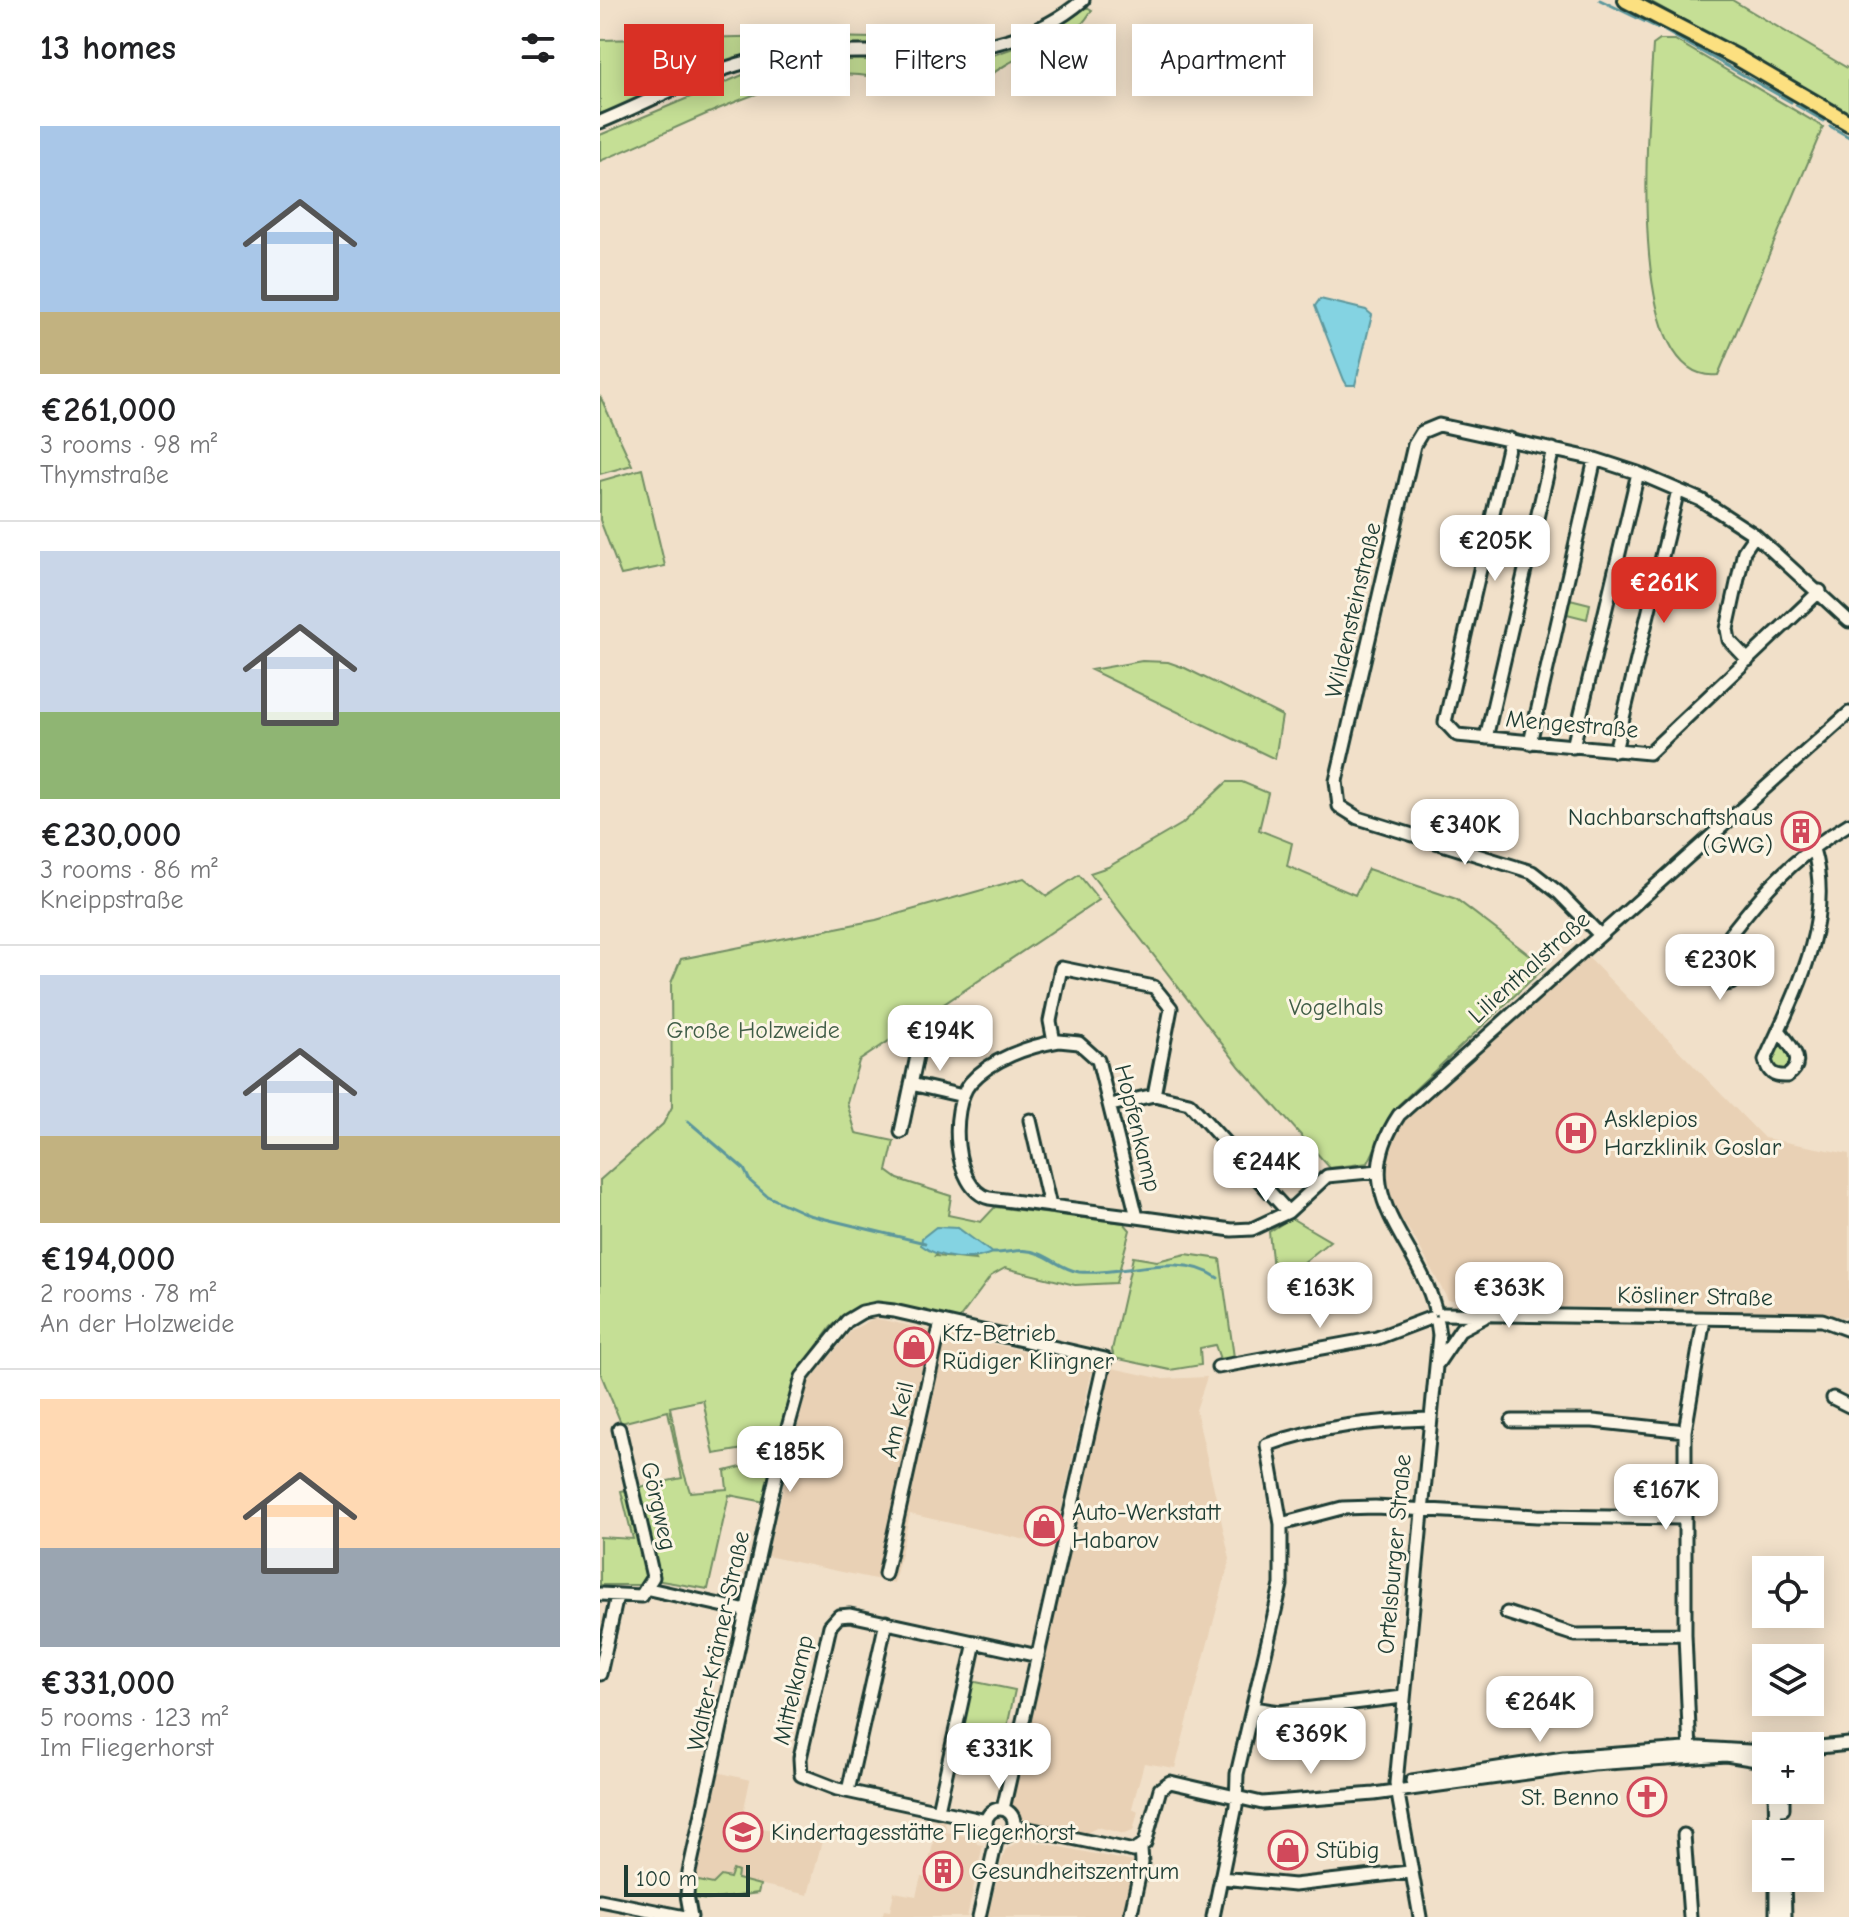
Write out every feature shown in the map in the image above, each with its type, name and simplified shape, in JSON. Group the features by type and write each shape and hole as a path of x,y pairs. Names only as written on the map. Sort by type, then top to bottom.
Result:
{"main road":[{"path":"1626,0 1736,57 1849,123"}],"street":[{"path":"600,122 761,59 831,50 941,54 1005,44 1049,24 1083,0"},
{"name":"Wildensteinstraße","path":"1510,439 1445,425 1427,427 1414,445 1336,781 1339,806 1358,818 1532,872 1559,893 1599,934"},
{"path":"1510,439 1595,459 1678,490 1755,535 1820,591 1849,621"},
{"name":"Mengestraße","path":"1510,439 1445,722 1449,730 1457,735 1649,753 1820,591"},
{"path":"1486,738 1553,449"},
{"path":"1530,743 1595,459"},
{"path":"1573,747 1638,473"},
{"path":"1615,751 1678,490"},
{"path":"1748,660 1729,640 1727,629 1744,551 1755,535"},
{"name":"Lilienthalstraße","path":"1436,1316 1424,1282 1386,1213 1379,1171 1388,1133 1412,1101 1849,713"},
{"path":"1727,939 1768,886 1849,824"},
{"path":"1779,1030 1818,926 1821,875 1813,849"},
{"path":"911,1084 963,1096 972,1081 1006,1058 1054,1042 1050,1021 1061,968 1154,987 1171,1008 1154,1095"},
{"path":"901,1132 920,1042"},
{"name":"Hopfenkamp","path":"963,1096 958,1122 963,1171 968,1186 982,1197 1137,1217 1111,1105 1094,1055 1079,1043 1054,1042"},
{"path":"1111,1105 1154,1095 1189,1103 1288,1212"},
{"path":"1030,1120 1050,1206"},
{"path":"1137,1217 1242,1230 1264,1226 1288,1212 1327,1176 1379,1171"},
{"name":"Walter-Krämer-Straße","path":"688,1917 689,1872 802,1377 836,1331 862,1312 877,1309 1105,1359 1038,1656"},
{"path":"1435,1370 1461,1329 1491,1313"},
{"name":"Kösliner Straße","path":"1218,1367 1377,1338 1436,1316 1491,1313 1822,1320 1849,1330"},
{"name":"Ortelsburger Straße","path":"1420,1917 1409,1872 1396,1787 1435,1370 1436,1316"},
{"path":"1690,1752 1683,1518 1685,1431 1704,1319"},
{"name":"Am Keil","path":"885,1574 941,1322"},
{"path":"1833,1398 1849,1406"},
{"path":"1213,1917 1222,1878 1237,1774 1281,1585 1281,1524 1267,1445 1300,1433 1380,1421 1429,1419"},
{"path":"1512,1421 1593,1421 1685,1431"},
{"name":"Görgweg","path":"619,1429 649,1554 653,1577 649,1589"},
{"path":"1281,1524 1342,1508 1683,1518"},
{"path":"600,1594 641,1596 649,1589 747,1611"},
{"path":"600,1674 617,1596"},
{"path":"1507,1613 1575,1635 1685,1634"},
{"name":"Mittelkamp","path":"986,1821 805,1779 799,1769 800,1758 830,1626 845,1614 1038,1656"},
{"path":"848,1791 886,1622"},
{"path":"938,1810 975,1642"},
{"path":"1003,1809 1038,1656"},
{"path":"1253,1708 1279,1712 1403,1697"},
{"path":"1824,1747 1849,1744"},
{"path":"1824,1754 1849,1751"},
{"path":"1130,1917 1142,1863 1141,1848 1157,1795 1165,1784 1176,1782 1262,1803 1396,1787 1564,1758 1690,1752 1752,1754"},
{"path":"1003,1809 1013,1816 1014,1826 1008,1835 997,1837 989,1832 986,1821 992,1811 1003,1809"},
{"path":"1014,1826 1114,1850 1141,1848"},
{"path":"1684,1835 1690,1917"},
{"path":"979,1917 997,1837"},
{"path":"1222,1878 1294,1885 1409,1872"},
{"path":"1776,1892 1776,1917"},
{"path":"1784,1892 1785,1917"},
{"path":"600,1900 621,1911 688,1917"}],"shaded area":[{"name":"Asklepios Harzklinik Goslar","path":"1585,954 1764,1138 1849,1154 1849,1317 1549,1306 1505,1299 1448,1300 1415,1239 1394,1209 1383,1173 1388,1147 1405,1113"},
{"path":"874,1318 1093,1366 1053,1546 910,1514 894,1583 767,1556 808,1383 852,1330"},
{"path":"1107,1367 1163,1379 1207,1377 1196,1410 1230,1559 1175,1768 1144,1763 1132,1808 1138,1811 1133,1831 1124,1834 1098,1827 1083,1835 1020,1821 1009,1807"},
{"name":"Kindertagesstätte Fliegerhorst","path":"717,1772 750,1780 741,1823 822,1841 808,1895 722,1876 713,1884 694,1880"},
{"path":"938,1818 945,1820 946,1832 975,1838 977,1844 983,1845 967,1917 882,1917 884,1910 890,1911 894,1892 916,1896 921,1877 926,1878"},
{"path":"1022,1839 1139,1863 1127,1917 987,1917 1005,1850"}],"green space":[{"path":"1648,0 1732,0 1849,69 1849,113"},
{"path":"1087,7 1092,10 1082,24 1063,24"},
{"path":"724,37 740,37 740,57 724,63"},
{"path":"850,38 866,38 866,46 850,46"},
{"path":"624,39 624,96 647,96 600,117 600,40"},
{"path":"1660,40 1675,40 1823,127 1718,375 1687,366 1666,336 1654,290 1646,177 1653,45"},
{"path":"1011,49 1011,62 995,72 995,54"},
{"path":"866,58 866,76 850,75 850,59"},
{"path":"740,76 740,96 752,96 600,161 600,135 693,96 724,96 724,83"},
{"path":"600,396 632,465 600,474"},
{"path":"642,469 665,566 621,575 600,520 600,481"},
{"path":"1570,599 1590,604 1587,619 1567,614"},
{"path":"1142,661 1168,662 1185,668 1282,716 1275,759 1091,670"},
{"name":"Vogelhals","path":"1227,782 1242,782 1268,793 1259,830 1292,843 1287,866 1355,895 1368,869 1456,899 1545,967 1394,1109 1368,1163 1330,1168 1240,1067 1090,873 1108,867 1182,824"},
{"name":"Große Holzweide","path":"1079,875 1099,900 859,1061 847,1103 856,1133 894,1141 887,1171 898,1179 951,1196 948,1215 981,1222 995,1207 1124,1223 1130,1230 1116,1283 1075,1285 1005,1268 991,1276 959,1319 874,1302 845,1315 831,1327 795,1376 779,1443 714,1454 703,1400 670,1407 680,1460 690,1492 727,1489 725,1471 757,1463 770,1473 765,1502 729,1495 708,1589 644,1578 639,1585 602,1585 600,1597 600,1537 633,1539 621,1491 682,1478 668,1411 621,1423 600,1372 600,1180 663,1124 672,1107 671,983 681,959 876,920 1024,878 1047,896","holes":["958,1228 976,1260 935,1256"]},
{"path":"1780,1040 1789,1051 1793,1066 1782,1074 1770,1068 1770,1055"},
{"path":"1291,1218 1330,1241 1275,1286 1269,1232"},
{"path":"1186,1254 1220,1259 1234,1357 1220,1359 1215,1345 1200,1348 1201,1365 1170,1370 1114,1358 1112,1350 1133,1257 1157,1261"},
{"path":"971,1681 1015,1690 1002,1751 957,1742"},
{"path":"733,1870 738,1872 737,1879 760,1885 758,1893 707,1900 694,1898 694,1880 713,1884 721,1876 730,1878"}],"water":[{"path":"1320,299 1366,310 1372,315 1355,385 1347,385 1344,380 1315,306"},
{"path":"936,1227 958,1228 992,1253 974,1258 955,1258 928,1250 921,1245 922,1238"}],"waterway":[{"path":"1600,0 1658,28"},
{"path":"1665,31 1791,102"},
{"path":"1796,105 1824,121"},
{"path":"1830,126 1849,137"},
{"path":"688,1121 744,1169 750,1181 767,1196 809,1215 925,1243"},
{"path":"991,1253 1033,1252 1079,1272 1169,1265 1203,1270 1218,1278"}],"place":[{"name":"Nachbarschaftshaus (GWG)","path":"1801,831"},
{"name":"Asklepios Harzklinik Goslar","path":"1576,1133"},
{"name":"Kfz-Betrieb Rüdiger Klingner","path":"914,1347"},
{"name":"Auto-Werkstatt Habarov","path":"1044,1526"},
{"name":"St. Benno","path":"1647,1797"},
{"name":"Kindertagesstätte Fliegerhorst","path":"743,1832"},
{"name":"Stübig","path":"1288,1850"},
{"name":"Gesundheitszentrum","path":"943,1871"}]}
